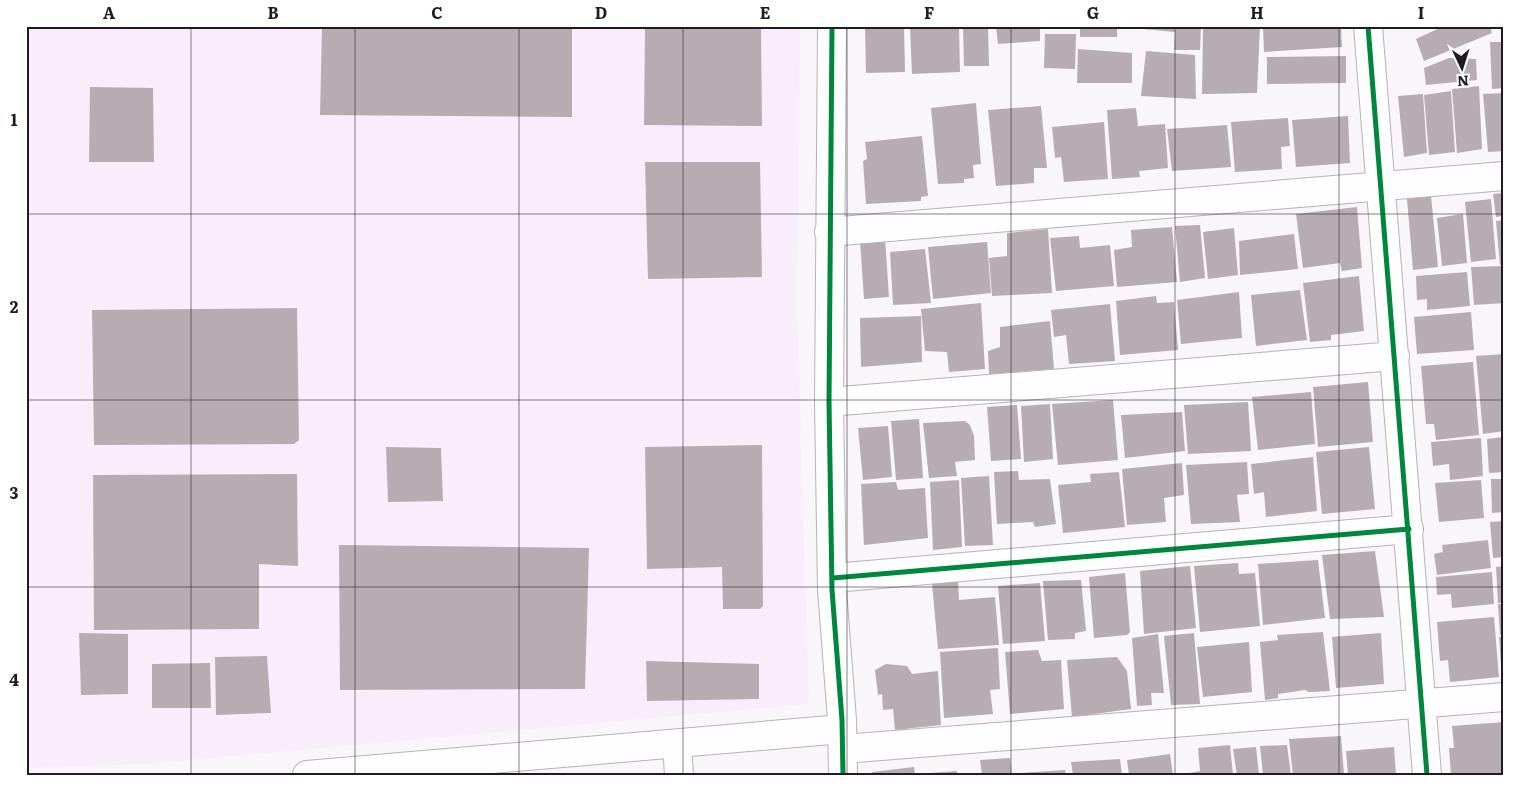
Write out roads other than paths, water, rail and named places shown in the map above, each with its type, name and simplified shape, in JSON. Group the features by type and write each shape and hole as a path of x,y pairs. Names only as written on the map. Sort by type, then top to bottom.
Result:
{"street":[{"path":"832,26 829,402 833,578 842,751"},
{"path":"1368,26 1427,775"},
{"path":"829,232 1504,176"},
{"path":"829,402 1395,356"},
{"path":"833,578 1409,529"},
{"path":"307,775 677,744 842,751 1504,697"},
{"path":"677,744 679,775"}]}
